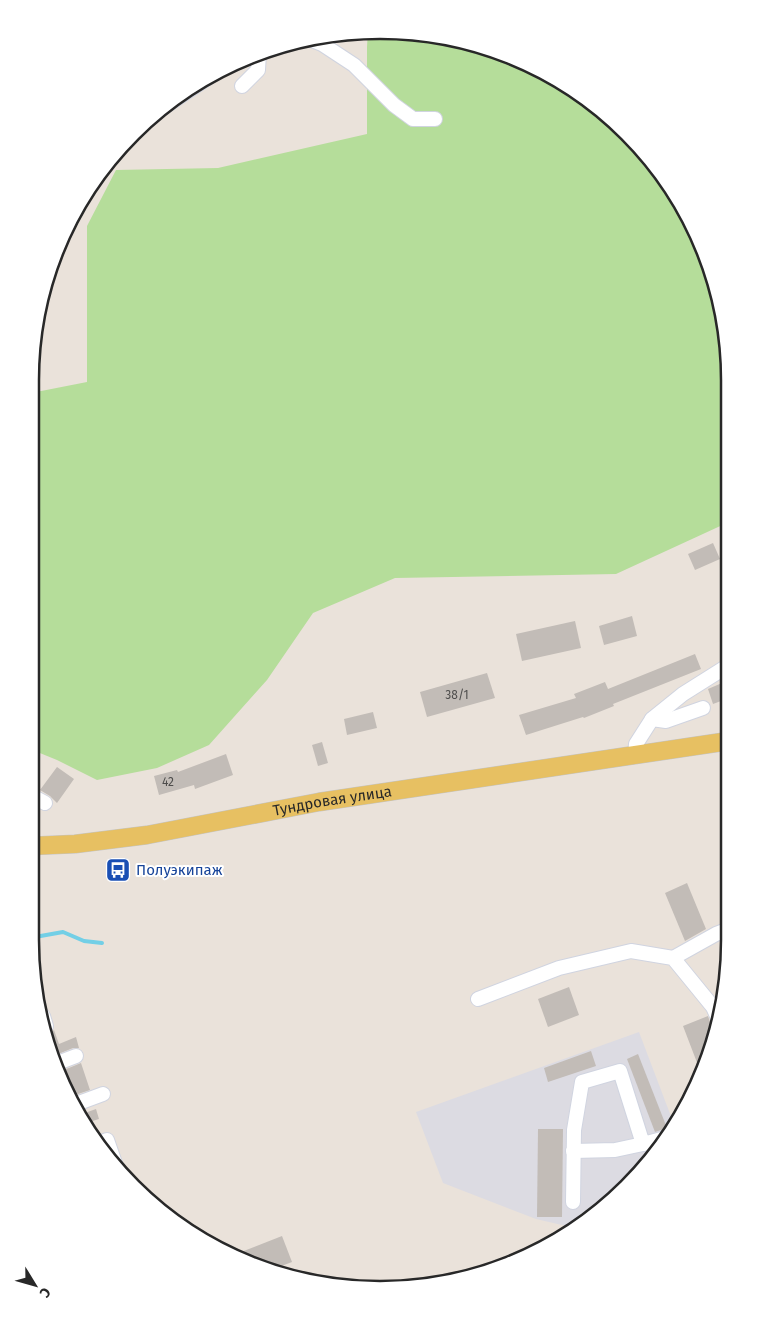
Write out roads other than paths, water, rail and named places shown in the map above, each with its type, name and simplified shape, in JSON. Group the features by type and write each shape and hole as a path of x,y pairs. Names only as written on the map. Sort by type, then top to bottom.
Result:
{"main road":[{"name":"Тундровая улица","path":"39,846 75,844 147,835 319,802 721,742"}],"lane":[{"path":"322,44 354,65 394,105 413,120 435,119"},
{"path":"242,86 258,70 259,61"},
{"path":"635,755 636,744 652,719 683,694 721,670"},
{"path":"652,719 666,721 703,708"},
{"path":"39,800 45,803"},
{"path":"478,999 559,968 631,951 673,958 721,932"},
{"path":"673,958 714,1010"},
{"path":"61,1062 76,1056"},
{"path":"573,1202 574,1130 582,1082 620,1071 643,1144"},
{"path":"80,1103 103,1094"},
{"path":"104,1141 108,1140 111,1151"},
{"path":"574,1151 615,1150 657,1140"}],"waterway":[{"path":"39,936 63,932 84,941 102,943"}],"place":[{"name":"Полуэкипаж","path":"118,870"}]}
